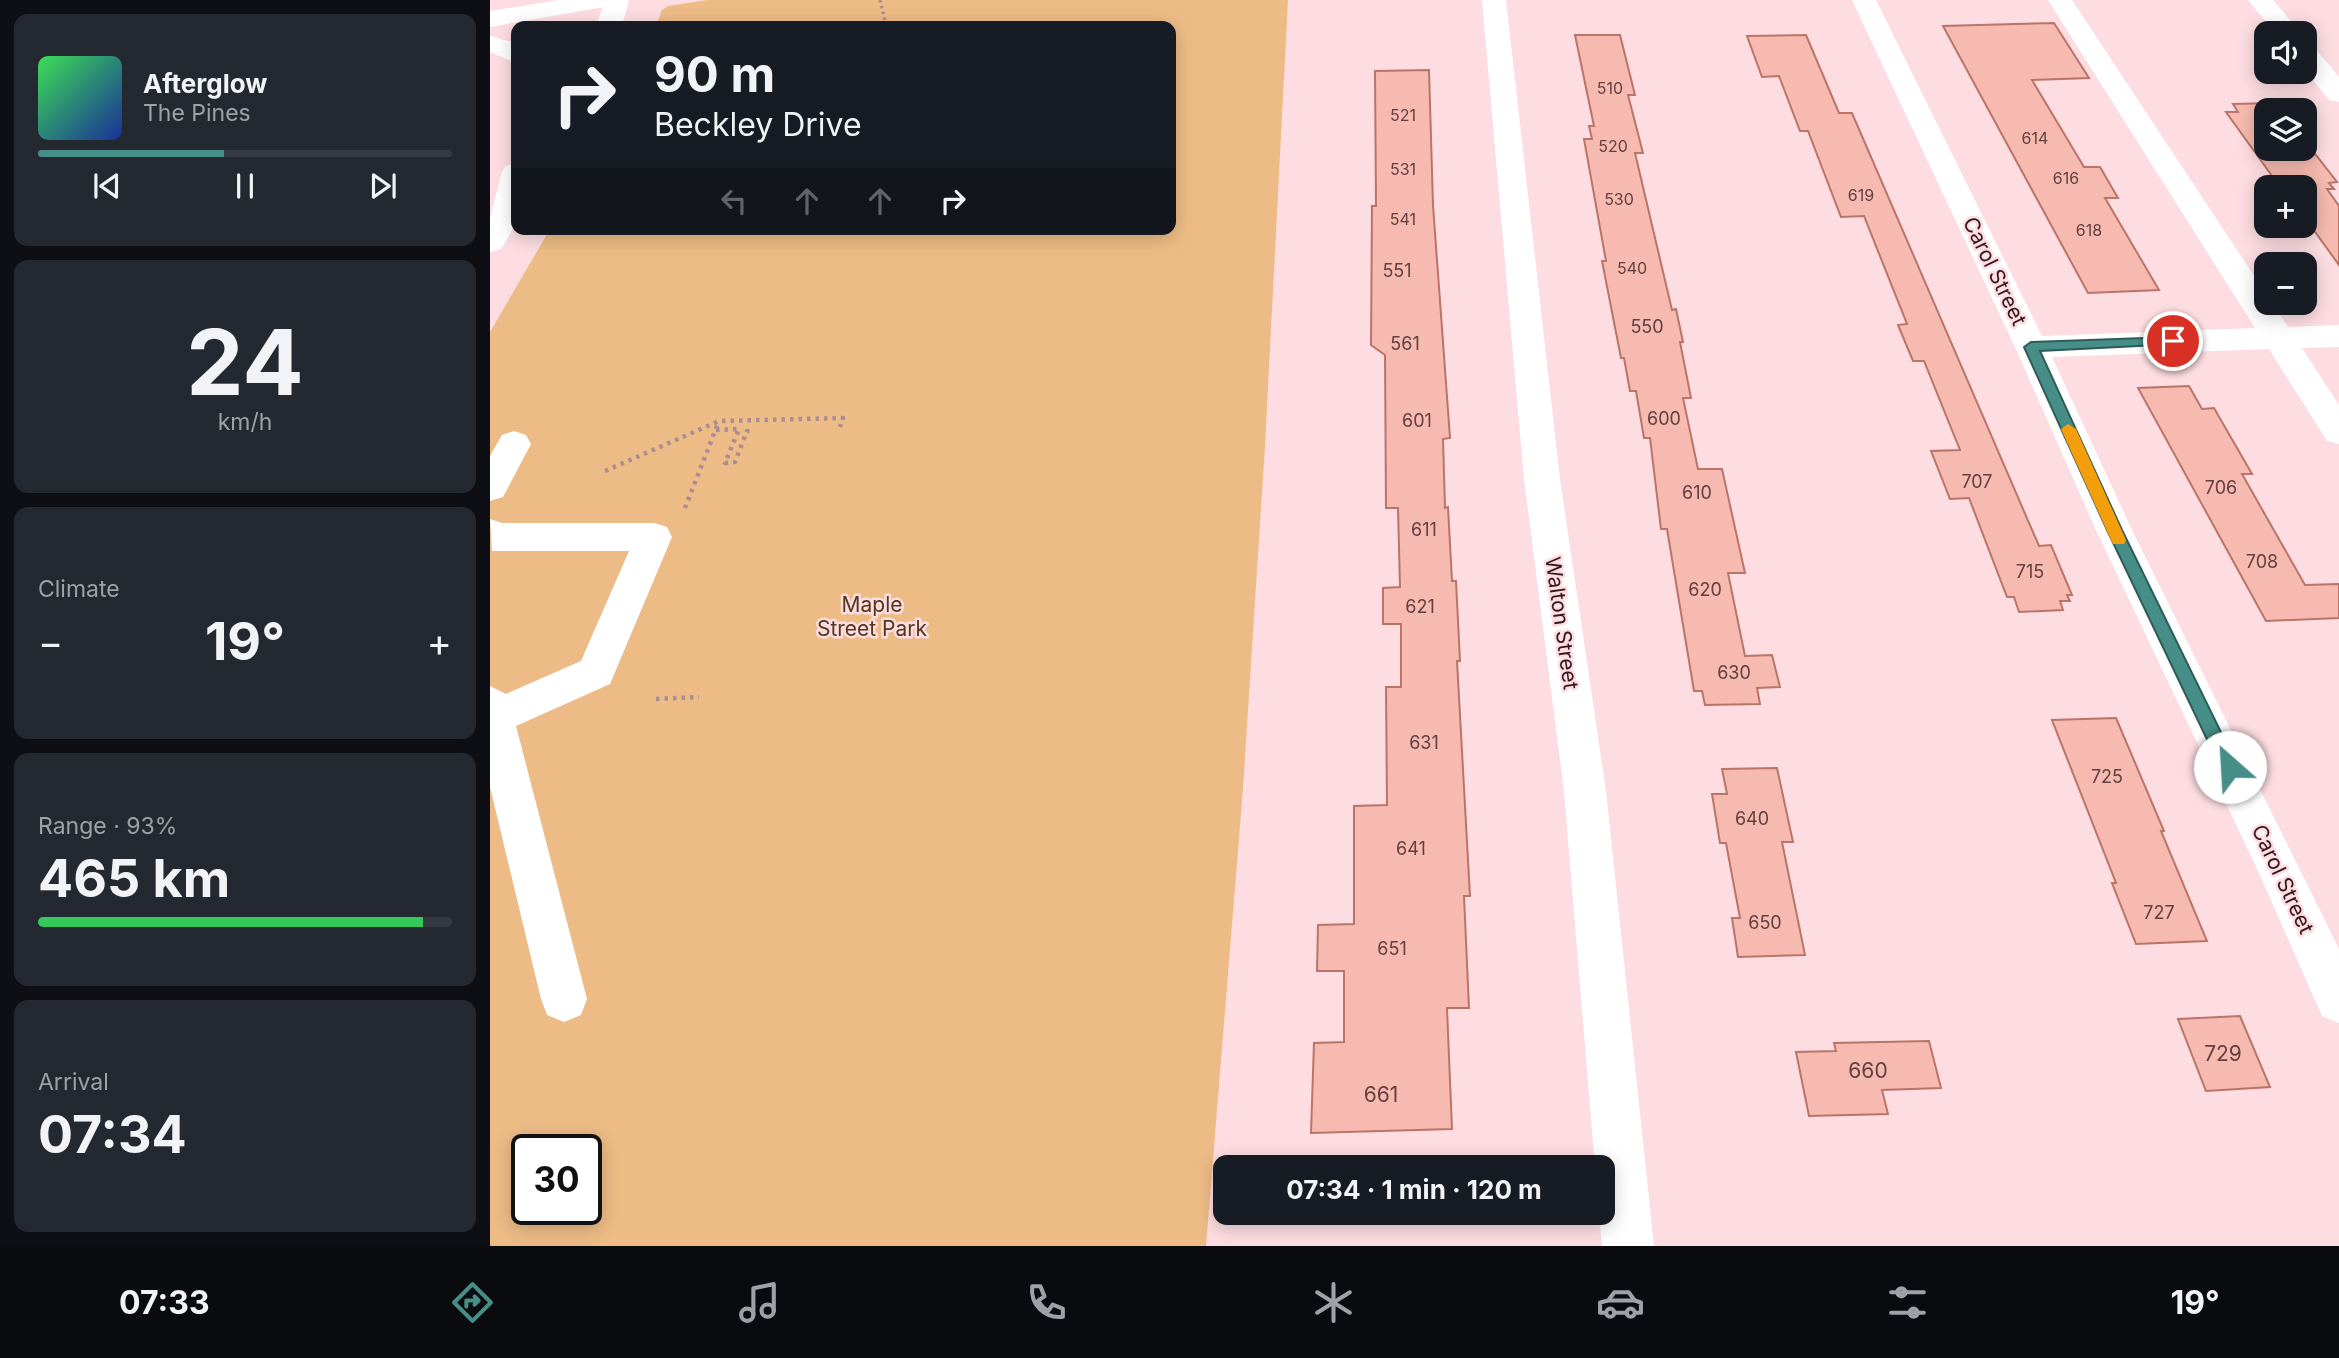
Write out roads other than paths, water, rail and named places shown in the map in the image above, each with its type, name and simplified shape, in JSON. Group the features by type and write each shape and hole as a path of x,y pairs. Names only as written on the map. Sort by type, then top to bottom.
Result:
{"main road":[{"path":"490,19 604,0"},
{"path":"611,21 617,0"},
{"name":"Walton Street","path":"1494,0 1542,479 1585,791 1628,1246"},
{"name":"Carol Street","path":"1864,0 2339,999"},
{"path":"2060,0 2339,432"},
{"path":"2260,0 2278,21"},
{"path":"490,44 511,51"},
{"path":"2317,67 2339,94"},
{"path":"504,220 511,192"},
{"path":"2031,347 2339,336"},
{"path":"490,488 514,443"},
{"path":"491,537 654,537 596,672 492,710 564,999"}],"park label":[{"name":"Maple Street Park","path":"872,616"}]}
